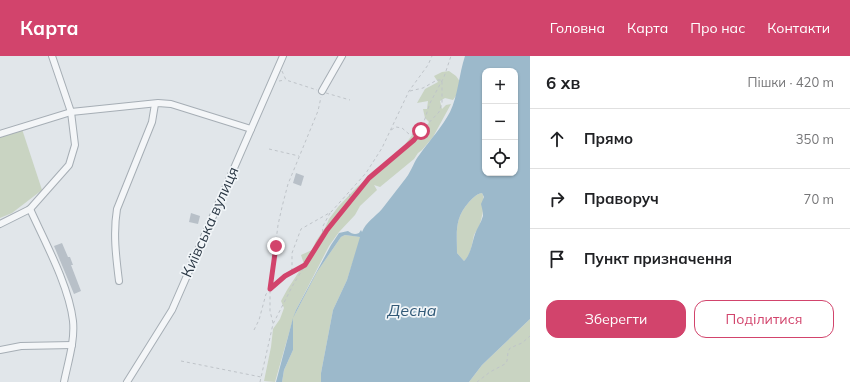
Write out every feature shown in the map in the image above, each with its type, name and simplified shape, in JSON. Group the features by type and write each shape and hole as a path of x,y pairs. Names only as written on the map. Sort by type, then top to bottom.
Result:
{"street":[{"path":"0,224 30,209 69,165 75,145 70,112 52,56"},
{"name":"Київська вулиця","path":"127,382 172,310 283,56"},
{"path":"322,94 342,56"},
{"path":"119,281 114,223 117,209 152,122 155,104"},
{"path":"0,134 70,112 155,104 171,104 251,129"},
{"path":"30,209 69,297 73,322 72,345 64,382"},
{"path":"0,350 21,346 72,345"}],"path":[{"path":"254,330 259,320 266,294 292,269 292,253 301,229 330,212 366,173 382,148 409,91 432,56"},
{"path":"260,382 273,324 293,285 322,238 369,178 419,136 430,103 442,80 451,56"},
{"path":"280,63 282,75 286,80 322,94 350,100"},
{"path":"409,91 423,88 437,80 442,80"},
{"path":"421,131 439,112 442,103 442,80"},
{"path":"273,324 270,311 270,289 278,225 288,184 318,111 322,94"},
{"path":"390,130 396,127 402,128 409,134 419,136"},
{"path":"269,149 300,156"},
{"path":"348,204 350,192"},
{"path":"322,238 323,226 330,212"},
{"path":"285,276 305,265"},
{"path":"477,382 490,372 505,364 508,361 508,352 510,348 522,343 530,336"},
{"path":"181,361 261,377"}],"green space":[{"path":"449,71 456,76 461,83 458,93 453,100 445,98 440,101 442,109 446,105 451,104 433,137 414,159 380,187 374,185 377,190 360,206 355,215 339,232 329,246 296,310 294,316 317,272 341,237 345,235 361,237 347,280 333,310 321,373 321,382 282,382 284,370 293,350 293,319 275,382 264,381 273,329 280,319 284,308 281,301 304,264 301,255 312,250 329,219 358,186 382,170 413,134 420,138 423,136 429,122 425,118 423,109 427,109 428,101 417,103 425,89 438,82 434,76 442,72"},
{"path":"22,129 42,190 12,213 0,218 0,137"},
{"path":"482,193 484,204 479,228 474,235 470,253 464,261 457,253 457,226 464,208 476,195"},
{"path":"530,319 530,382 469,382 482,365"}],"water":[{"name":"Десна","path":"465,56 530,56 530,319 482,365 469,382 321,382 321,373 333,310 347,280 360,237 345,235 341,237 317,272 293,318 331,245 339,233 348,231 356,234 361,230 362,232 366,225 382,209 406,178 418,157 443,123 453,106","holes":["482,193 484,197 481,204 483,216 475,234 470,252 464,261 457,253 457,226 461,214 469,202 476,195"]},
{"path":"293,318 293,350 284,370 282,382 276,382"}],"building":[{"path":"296,173 304,176 301,186 293,183"},
{"path":"191,213 200,216 198,224 189,222"},
{"path":"62,243 68,257 70,257 73,265 71,265 81,291 74,294 54,246"}],"route":[{"path":"276,246 270,289 285,276 305,265 327,230 369,178 419,136 421,131"}]}
